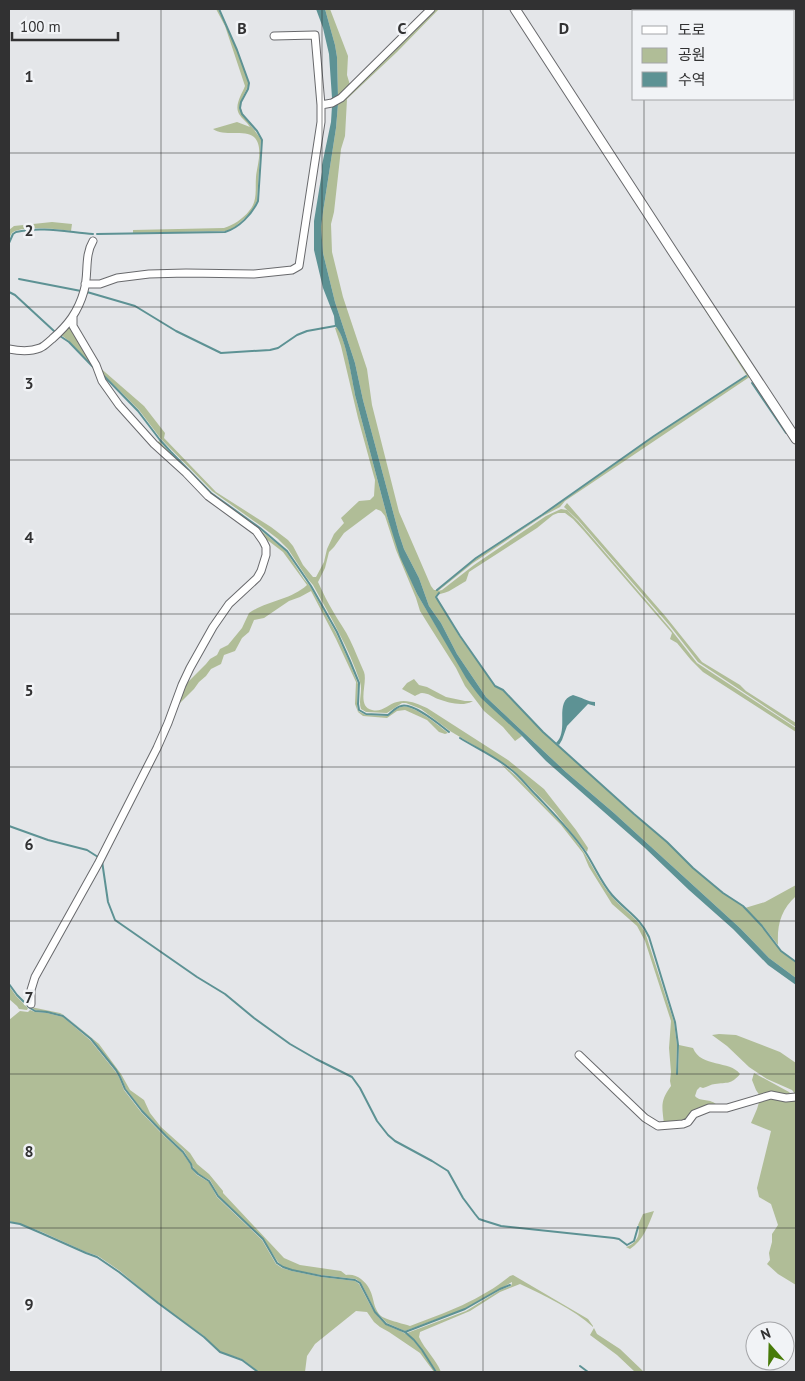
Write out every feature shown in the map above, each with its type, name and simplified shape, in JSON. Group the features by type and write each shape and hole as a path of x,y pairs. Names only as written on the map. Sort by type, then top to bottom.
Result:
{"street":[{"path":"321,105 332,103 341,98 430,9"},
{"path":"515,9 796,439"},
{"path":"85,284 100,284 117,278 149,274 254,274 292,270 299,266 318,152 321,122 316,35 274,36"},
{"path":"9,348 28,350 39,348 69,324 82,297 88,250 93,241"},
{"path":"30,1004 31,990 35,977 98,864 157,748 190,668 213,627 229,604 257,578 266,555 264,541 256,531 208,496 129,417 102,381 96,365 73,326 73,317"},
{"path":"579,1055 645,1118 658,1126 683,1124 688,1122 694,1114 702,1110 727,1108 765,1096 796,1097"}],"green space":[{"path":"216,9 218,9 237,50 249,83 240,106 244,116 261,140 257,201 251,213 231,230 133,233 133,230 224,228 244,217 254,203 259,156 257,141 250,135 222,132 213,129 237,122 250,127 238,111 237,107 245,86 225,26"},
{"path":"325,9 330,9 348,56 347,75 350,85 338,96 337,57"},
{"path":"428,9 396,40 423,12"},
{"path":"433,9 439,9 347,99 345,136 341,149 331,224 332,252 343,297 367,369 372,405 399,512 431,586 434,590 438,590 477,558 542,516 655,436 747,376 602,149 751,376 565,501 560,507 543,516 473,563 438,591 546,516 561,509 567,510 669,627 697,663 796,728 796,732 703,672 677,643 670,639 672,633 584,531 565,513 553,515 537,528 469,572 466,581 436,597 459,636 495,686 503,691 543,732 634,815 667,842 693,868 742,906 762,926 781,951 796,963 796,978 769,958 740,928 614,813 566,772 486,697 457,654 441,623 429,606 419,578 404,549 363,400 355,363 335,302 323,253 321,227 338,104"},
{"path":"52,222 72,224 71,231 40,228 23,229 12,233 9,241 9,230 14,226"},
{"path":"71,324 95,368 60,334"},
{"path":"337,327 346,348 355,395 387,516 417,594 473,688 522,736 515,741 503,727 484,711 465,686 456,668 420,611 385,516 376,509 344,533 329,552 325,568 318,582 348,637 364,672 363,699 365,704 367,708 376,711 401,701 420,705 508,760 544,789 576,830 588,848 587,852 554,811 510,767 450,731 421,709 402,703 387,713 366,712 361,709 361,685 356,669 339,632 313,585 288,549 261,526 212,491 161,439 139,410 99,370 98,366 144,406 165,433 164,438 216,492 288,540 303,565 313,577 316,577 324,562 327,549 334,534 344,523 341,518 359,501 370,500 374,496 375,480 335,328"},
{"path":"159,441 210,494 286,551 310,586 349,661 358,684 358,711 366,715 388,716 397,708 412,708 448,733 439,732 427,720 405,710 397,711 387,718 363,716 358,712 355,704 356,682 311,591 289,601 264,618 254,620 249,632 242,638 235,651 224,655 221,664 211,669 176,707 184,686 210,659 217,655 220,649 228,645 242,628 249,613 294,594 307,585 283,552 215,500 156,444"},
{"path":"567,503 666,617 702,662 796,723 796,727 698,662 670,626 578,520 564,507"},
{"path":"414,679 419,685 446,697 473,701 465,704 451,703 424,693 415,696 402,689"},
{"path":"501,764 520,780 569,832 580,846 609,893 637,921 645,932 674,1022 677,1045 676,1073 678,1073 679,1045 693,1048 702,1059 730,1067 740,1074 737,1078 726,1083 700,1087 697,1090 695,1096 697,1098 715,1103 718,1106 698,1108 683,1122 664,1124 663,1104 671,1086 669,1048 671,1021 645,941 637,926 612,904 589,867 583,853 561,825"},
{"path":"796,885 796,896 783,912 779,924 778,945 745,908 765,902"},
{"path":"9,986 28,1008 27,1010 19,1009 9,999"},
{"path":"31,1007 60,1013 64,1015 35,1010"},
{"path":"30,1010 63,1017 90,1040 115,1071 124,1090 141,1112 182,1152 197,1175 209,1182 217,1197 262,1240 276,1264 292,1271 355,1281 359,1284 380,1319 386,1325 408,1335 426,1357 435,1372 420,1353 380,1327 367,1312 356,1311 315,1344 307,1356 305,1372 259,1372 242,1359 220,1352 204,1336 98,1256 42,1232 9,1221 9,1020 20,1011 28,1012"},
{"path":"64,1015 99,1044 130,1090 144,1100 150,1113 161,1127 190,1153 197,1164 209,1174 223,1193 284,1258 300,1265 341,1271 346,1275 359,1278 369,1289 375,1307 381,1316 410,1326 475,1299 513,1275 588,1319 593,1327 568,1308 520,1284 500,1292 470,1311 420,1332 421,1342 441,1372 437,1372 418,1344 407,1333 466,1311 500,1290 511,1286 512,1282 464,1309 405,1331 387,1323 376,1312 361,1283 356,1279 321,1275 283,1267 263,1239 219,1196 210,1180 198,1174 184,1151 142,1110 126,1089 121,1077 92,1039"},
{"path":"712,1035 736,1035 780,1052 796,1063 796,1095 792,1090 767,1079 749,1067"},
{"path":"754,1073 792,1095 760,1096 752,1080"},
{"path":"766,1097 796,1098 796,1285 778,1274 767,1264 770,1260 769,1253 772,1234 778,1225 771,1204 759,1197 757,1188 771,1131 751,1123 760,1099"},
{"path":"654,1211 639,1242 630,1249 626,1247 633,1244 637,1239 638,1225 643,1214"},
{"path":"594,1328 597,1334 620,1349 644,1372 635,1372 617,1355 590,1335"}],"water":[{"path":"316,9 325,9 335,45 338,97 334,99 332,98 329,54"},
{"path":"338,104 321,227 323,253 335,302 355,363 399,534 404,549 419,578 429,606 441,623 457,654 486,697 566,772 614,813 740,928 769,958 796,978 796,985 768,965 733,929 546,761 481,698 466,678 417,594 400,557 387,516 355,395 345,345 339,330 335,326 334,316 323,288 314,250 314,221 322,165 331,122 332,106"},
{"path":"573,695 595,702 595,706 588,704 567,726 559,745 556,743 562,731 564,703 567,698"}],"waterway":[{"path":"97,234 225,232 240,224 249,215 258,201 262,140 257,131 242,114 240,108 249,83 219,9"},
{"path":"9,243 13,234 25,230 44,229 93,234"},
{"path":"19,279 81,291"},
{"path":"9,292 15,295 54,331"},
{"path":"87,292 135,306 176,331 221,353 270,350 278,348 297,335 307,331 335,326"},
{"path":"60,336 69,342 94,368"},
{"path":"104,376 138,411 160,440 211,493 260,528 287,551 311,586 337,632 359,683 359,710 366,714 388,715 397,707 412,707 449,732"},
{"path":"437,590 476,558 542,515 654,436 746,376"},
{"path":"752,383 786,433"},
{"path":"439,593 436,597 439,602 495,686 503,690 543,732 667,842 693,868 723,893 743,906 762,926 781,951 796,962"},
{"path":"460,738 497,760 520,777 575,838 608,890 637,919 645,930 649,937 675,1022 678,1045 677,1074"},
{"path":"9,826 48,840 87,850 98,857"},
{"path":"102,861 108,902 115,920 197,977 225,994 290,1044 352,1077 360,1088 377,1121 388,1135 395,1141 448,1171 463,1198 479,1219 501,1226 614,1238 627,1245 634,1241 638,1227"},
{"path":"9,984 30,1008 35,1011 63,1016 91,1039 116,1070 125,1089 142,1111 183,1152 192,1168 209,1181 218,1196 263,1239 277,1263 292,1270 355,1280 360,1283 375,1312 386,1324 405,1332 414,1340 436,1372"},
{"path":"9,1222 20,1224 97,1257 204,1337 220,1352 242,1360 258,1372"},
{"path":"405,1332 465,1309 510,1285"},
{"path":"580,1366 588,1372"}]}
